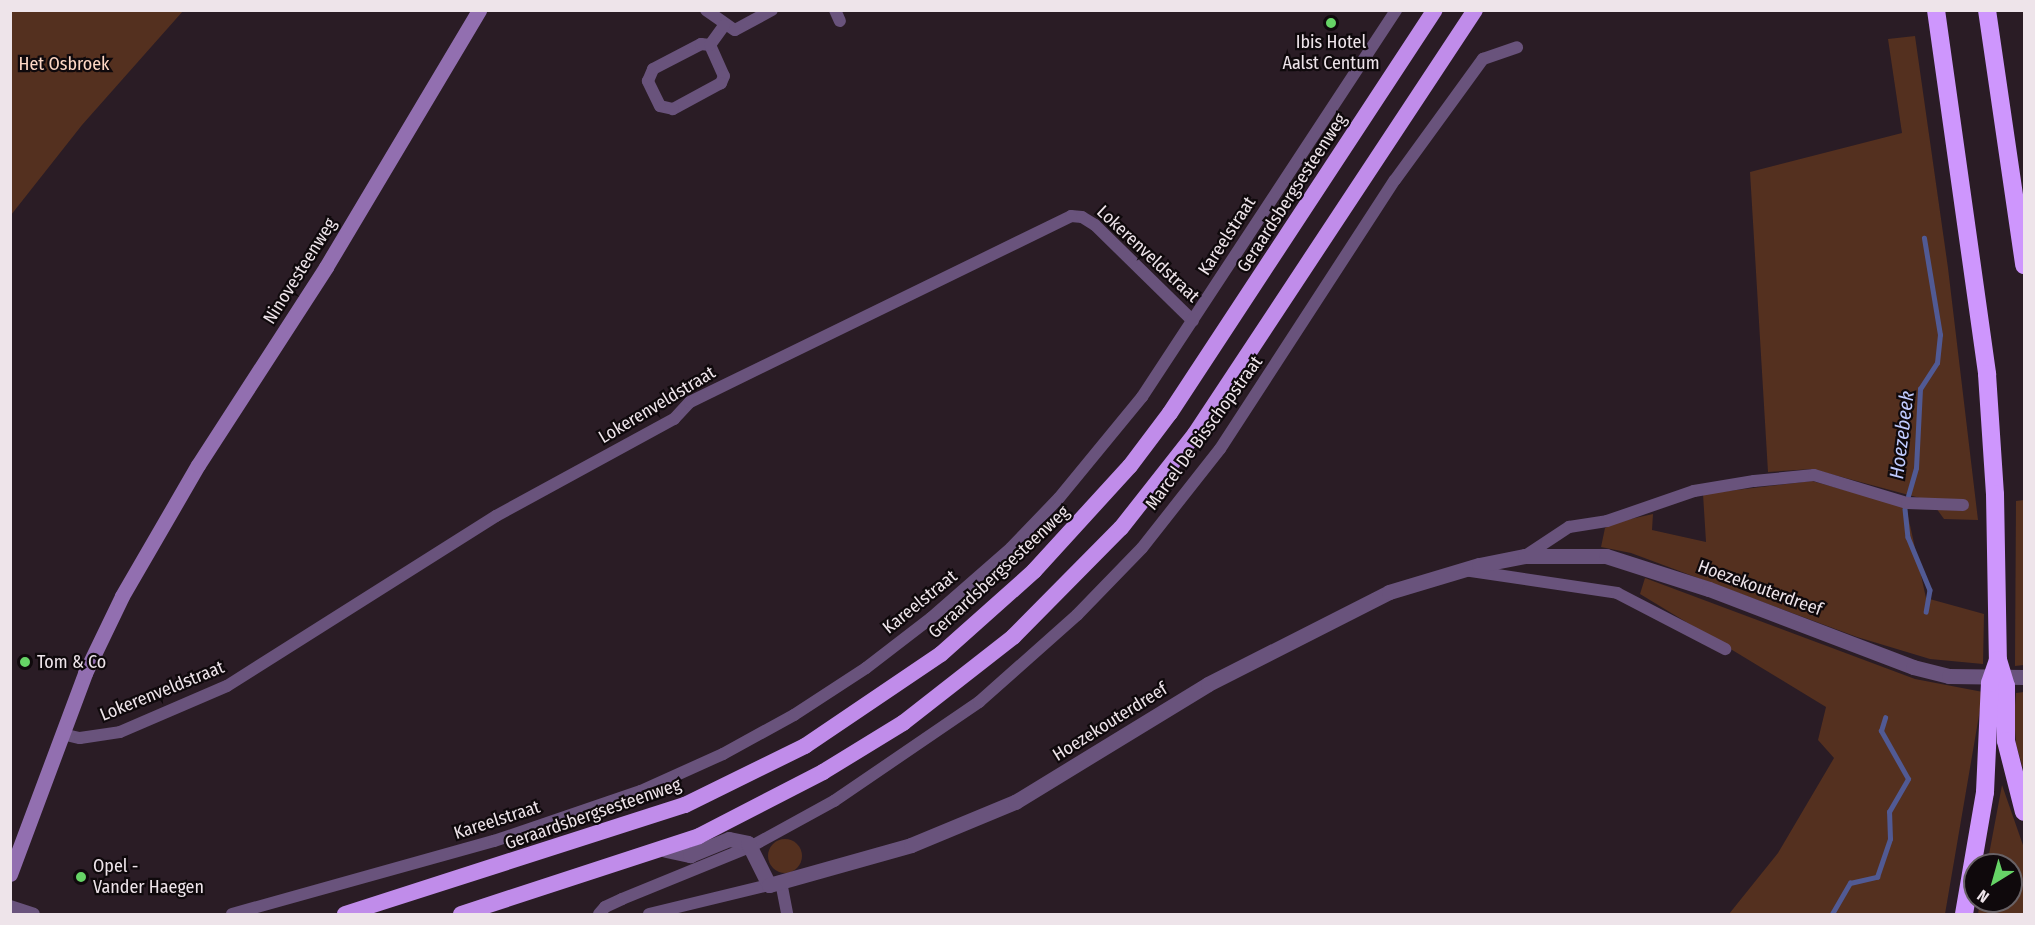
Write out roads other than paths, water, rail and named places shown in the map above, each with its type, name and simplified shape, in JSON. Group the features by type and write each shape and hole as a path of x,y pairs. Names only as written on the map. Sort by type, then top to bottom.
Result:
{"highway":[{"name":"Geraardsbergsesteenweg","path":"345,915 685,805 805,746 941,654 1034,571 1130,466 1182,395 1435,10"},
{"path":"461,915 666,850 822,772 903,723 1013,637 1058,595 1135,512 1196,434 1475,10"},
{"path":"1936,10 1987,374 1995,486 1998,660 2006,686 2006,741 2025,812"},
{"path":"1988,10 2025,265"},
{"path":"1964,915 1985,792 1990,683 1998,660"}],"main road":[{"name":"Ninovesteenweg","path":"10,874 98,644 148,548 326,267 479,10"}],"street":[{"path":"706,10 724,26 742,30 772,10"},
{"name":"Kareelstraat","path":"232,915 494,841 641,791 723,754 794,715 903,639 1011,548 1096,457 1142,397 1396,10"},
{"path":"710,45 724,26"},
{"path":"701,44 710,45 724,76 721,83 673,109 660,106 648,81 652,69 701,44"},
{"name":"Marcel De Bisschopstraat","path":"752,846 795,824 918,746 979,702 1077,615 1142,548 1220,449 1395,180 1483,59 1517,47"},
{"name":"Lokerenveldstraat","path":"62,734 80,738 120,732 227,686 496,516 674,420 690,402 1071,216 1082,217 1095,225 1193,321"},
{"name":"Hoezekouterdreef","path":"1525,556 1569,527 1607,521 1694,491 1754,480 1814,475 1907,503 1963,505"},
{"name":"Hoezekouterdreef","path":"649,915 911,845 975,820 1056,779 1208,684 1294,637 1389,592 1463,570 1525,556 1606,556 1708,589 1913,666 1949,676 1978,679 2019,678"},
{"name":"Hoezekouterdreef","path":"1463,570 1617,593 1725,649"},
{"path":"666,850 690,855 733,839 752,846 775,883 787,915"},
{"path":"602,911 752,846"},
{"path":"10,906 34,915"}],"waterway":[{"name":"Hoezebeek","path":"1908,496 1916,468 1920,389 1937,363 1940,335 1924,238"},
{"name":"Hoezebeek","path":"1905,509 1908,537 1930,590 1926,612"},
{"name":"Hoezebeek","path":"1832,914 1850,883 1877,877 1890,839 1889,812 1908,779 1881,731 1885,718"}],"place":[{"name":"Ibis Hotel Aalst Centum","path":"1331,23"},
{"name":"Tom & Co","path":"25,662"},
{"name":"Opel - Vander Haegen","path":"81,877"}],"park label":[{"name":"Het Osbroek","path":"64,64"}]}
